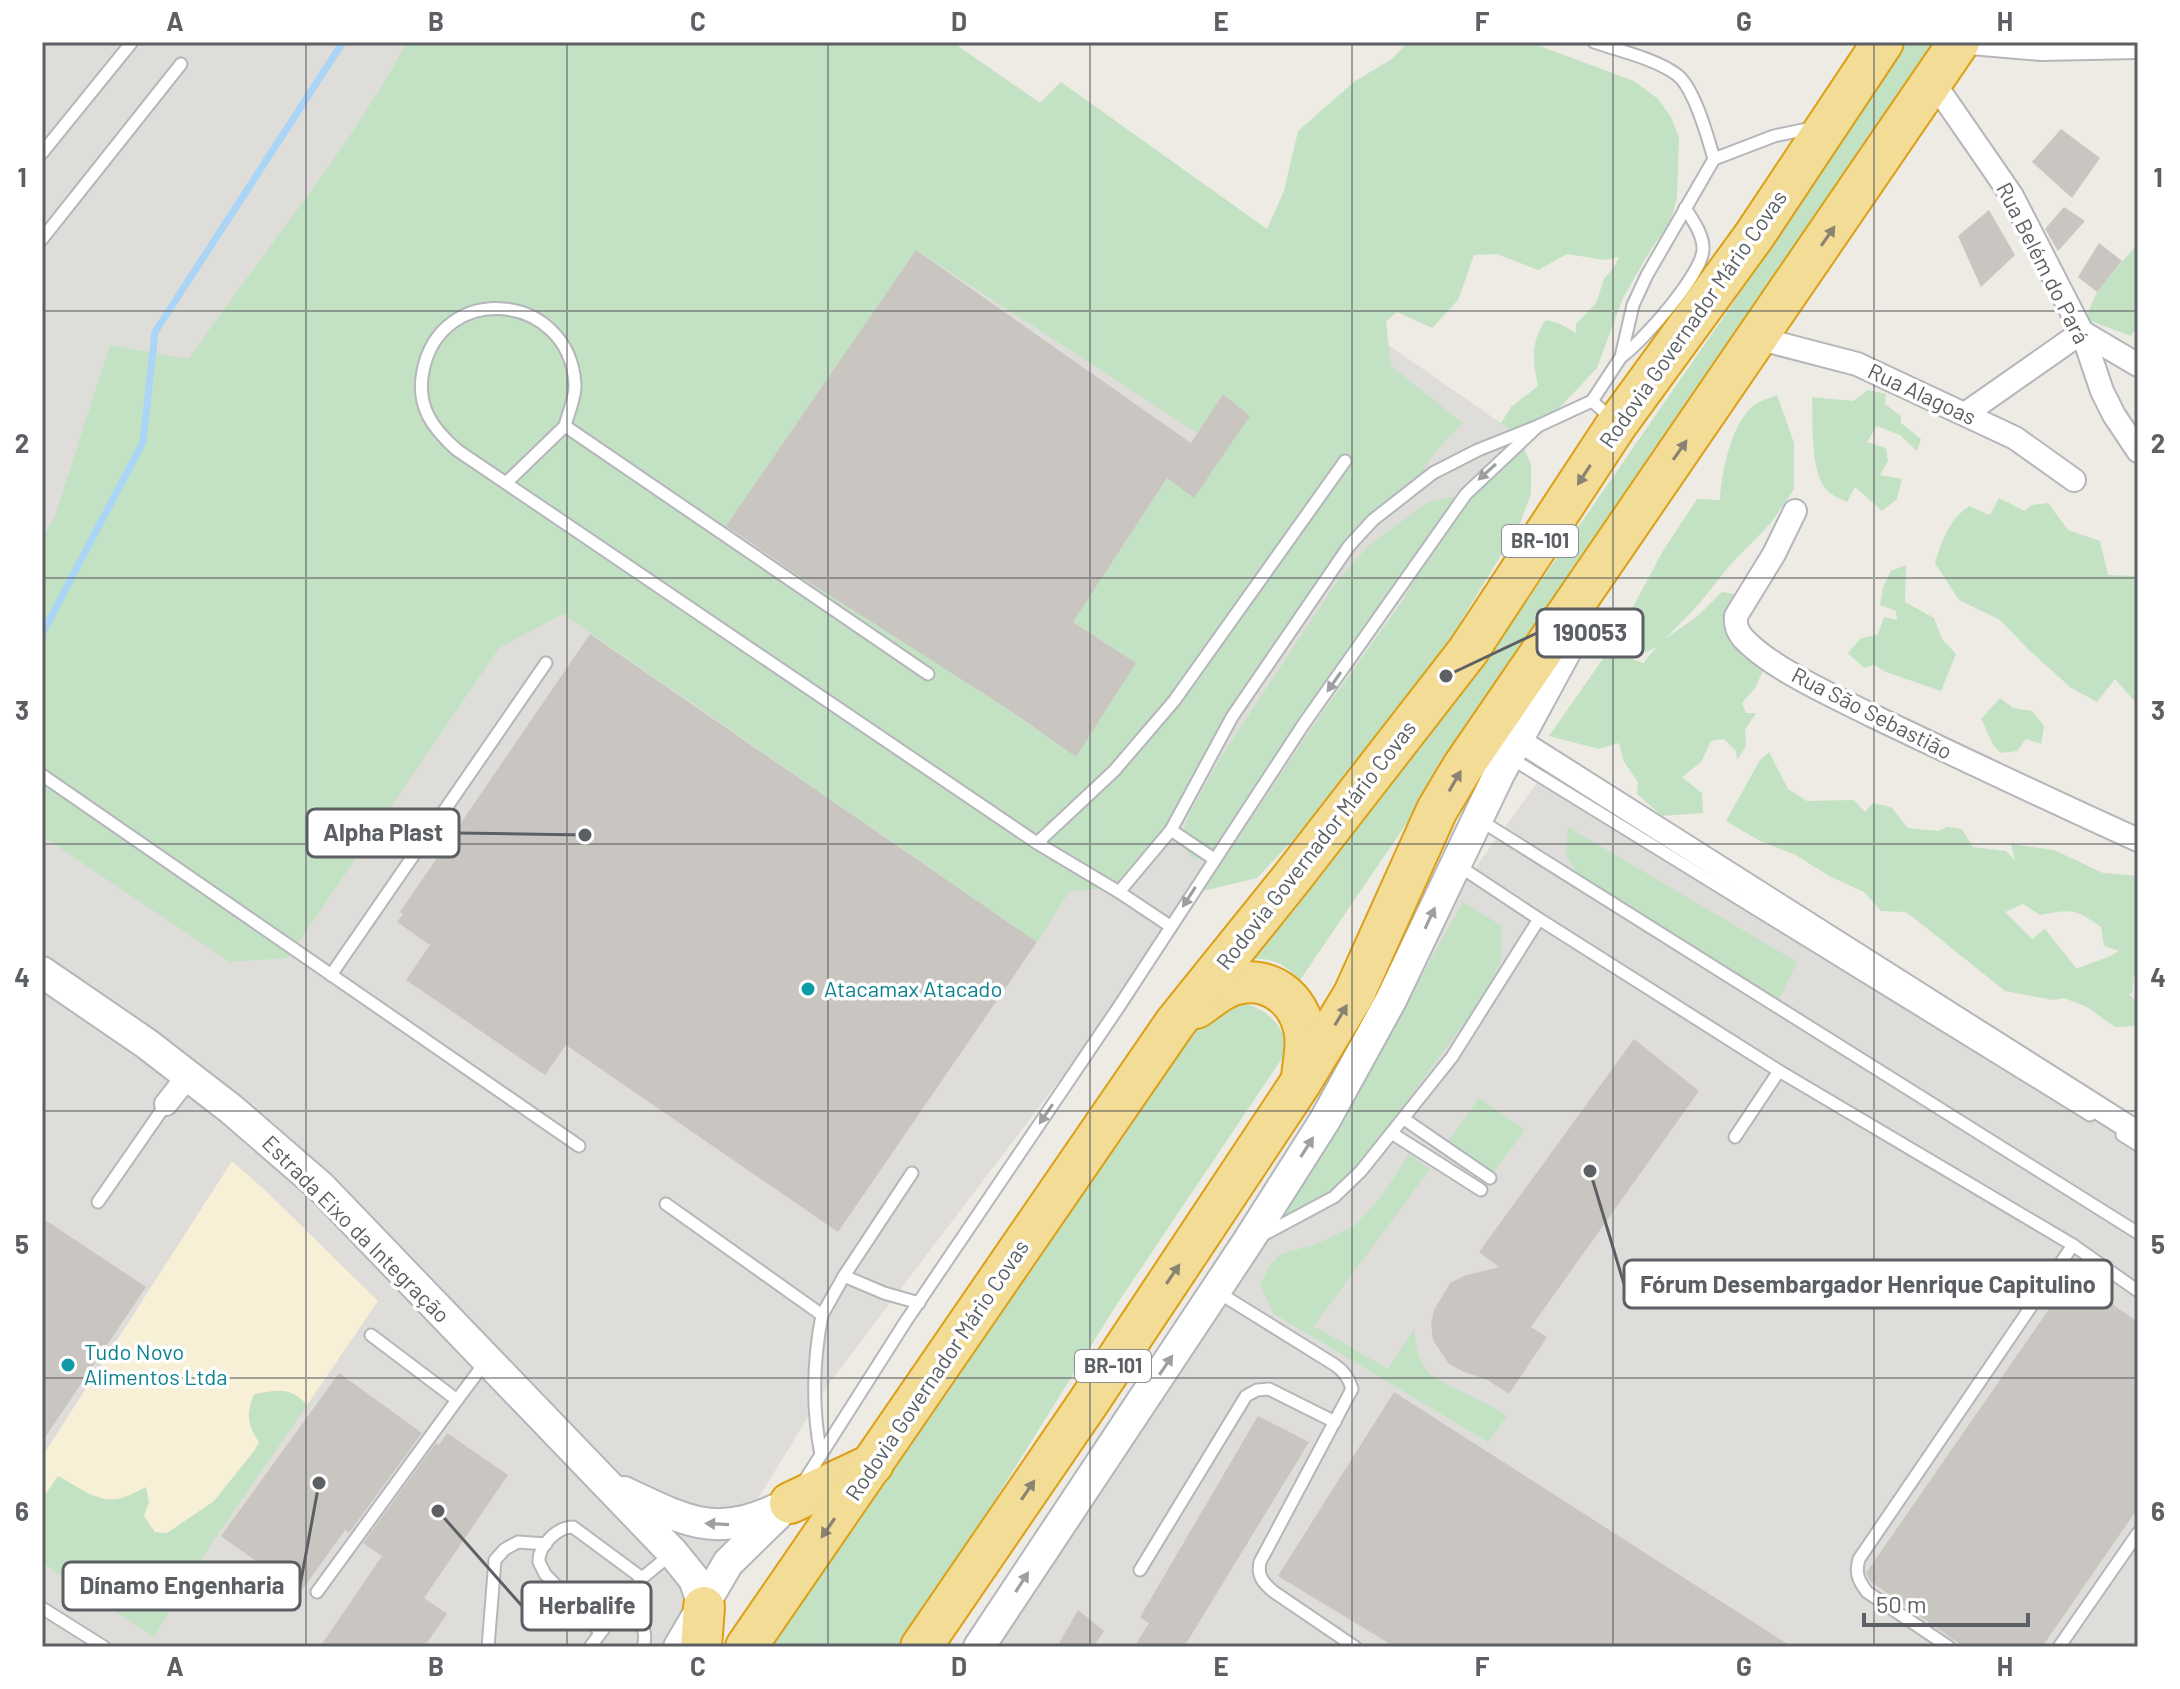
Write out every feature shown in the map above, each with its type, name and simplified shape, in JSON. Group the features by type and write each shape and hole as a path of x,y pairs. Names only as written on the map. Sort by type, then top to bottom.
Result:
{"highway":[{"name":"Rodovia Governador Mário Covas","path":"746,1647 1175,1023 1468,651 1605,413 1754,236 1883,42"},
{"name":"BR-101","path":"921,1647 1088,1403 1301,1082 1354,994 1450,789 1619,537 1934,83 1959,42"},
{"path":"1175,1023 1230,986 1246,982 1272,986 1293,1004 1302,1022 1305,1044 1301,1082"},
{"path":"790,1503 873,1464"},
{"path":"701,1647 704,1607"}],"main road":[{"path":"979,1647 1325,1120 1391,1000 1513,748 1590,607 1619,537"},
{"name":"Estrada Eixo da Integração","path":"42,972 147,1044 231,1109 320,1186 673,1553 694,1579 704,1607"},
{"name":"Estrada Eixo da Integração","path":"608,1484 678,1517 705,1524 731,1525 750,1521 790,1503"},
{"path":"679,1647 735,1555 790,1503"}],"street":[{"path":"1959,42 2041,49 2138,47"},
{"name":"Rua Belém do Pará","path":"1934,83 2012,196 2082,332 2102,391 2138,451"},
{"path":"1965,414 2082,332 2138,365"},
{"name":"Rua Alagoas","path":"1757,338 1857,364 2015,438 2074,480"},
{"name":"Rua São Sebastião","path":"1795,511 1774,554 1736,616 1736,626 1743,639 1767,657 1843,701 2138,840"},
{"path":"1513,748 2138,1133"},
{"path":"166,1104 188,1076"}],"lane":[{"path":"42,153 132,42"},
{"path":"1594,42 1678,75 1703,119 1714,159"},
{"path":"42,239 181,64"},
{"path":"1119,892 1171,830 1232,717 1341,558 1373,520 1433,473 1478,450 1538,426 1605,413 1633,305 1659,253 1714,159 1774,136 1826,125"},
{"path":"1621,357 1633,349 1676,300 1695,270 1704,249 1685,208"},
{"path":"507,482 565,426 575,388 573,369 563,346 540,320 511,308 490,308 473,312 447,325 434,339 424,363 421,380 424,410 440,435 457,450 1037,843 1170,926"},
{"path":"565,426 928,674"},
{"path":"790,1503 919,1303 1118,1008 1303,725 1466,494 1538,426"},
{"path":"1037,843 1114,771 1174,701 1345,461"},
{"path":"331,975 546,663"},
{"path":"1513,748 2138,1145"},
{"path":"42,775 579,1146"},
{"path":"1478,818 2138,1233"},
{"path":"1171,830 1214,859"},
{"path":"1456,864 1779,1071 2073,1245 2138,1291"},
{"path":"1247,1243 1334,1197 1393,1134 1452,1057 1539,919"},
{"path":"1735,1137 1779,1071"},
{"path":"98,1202 166,1104"},
{"path":"1404,1119 1490,1178"},
{"path":"1393,1134 1481,1190"},
{"path":"1433,1159 1443,1145"},
{"path":"821,1455 814,1419 816,1347 822,1315 912,1173"},
{"path":"666,1204 822,1315"},
{"path":"1949,1647 1867,1592 1858,1580 1856,1570 1859,1559 2073,1245"},
{"path":"844,1276 884,1293 919,1303"},
{"path":"1216,1290 1343,1371 1352,1389 1260,1562 1258,1572 1263,1583 1274,1592 1355,1647"},
{"path":"371,1335 457,1400"},
{"path":"317,1592 488,1359"},
{"path":"1140,1570 1246,1396 1257,1390 1269,1389 1335,1422"},
{"path":"600,1632 541,1568 539,1553 546,1544 562,1529 573,1527 642,1578"},
{"path":"2059,1647 2138,1533"},
{"path":"488,1647 495,1560 505,1549 518,1542 546,1544"},
{"path":"590,1647 642,1578 673,1553"},
{"path":"623,1602 644,1626 647,1633 643,1647"},
{"path":"42,1608 104,1647"}],"shaded area":[{"path":"42,42 952,42 1518,435 1310,730 1203,891 827,1386 667,1647 42,1647"},
{"path":"1545,772 2138,1148 2138,1647 990,1647 1461,887"}],"green space":[{"path":"407,42 952,42 1040,103 1061,82 1267,229 1284,191 1298,131 1355,81 1392,59 1408,42 1529,42 1634,81 1658,99 1671,117 1679,138 1677,198 1670,223 1623,298 1597,368 1551,417 1518,435 1531,464 1531,494 1519,526 1462,619 1438,677 1257,878 1203,891 1310,730 1402,601 1455,512 1517,435 1501,423 1511,407 1538,386 1534,352 1537,336 1546,320 1576,333 1576,324 1596,303 1604,279 1619,257 1605,260 1567,254 1538,270 1497,254 1474,255 1458,300 1432,328 1397,312 1386,321 1391,366 1463,423 1429,461 1417,489 1352,545 1219,734 1147,860 1117,887 1069,892 1037,942 563,614 499,648 288,958 230,962 42,836 42,539 55,516 110,345 189,359 330,164","holes":["916,250 1197,433 1223,394 1250,416 1194,498 1167,478 1073,622 1136,663 1076,757 1011,711 725,528"]},
{"path":"1908,42 1938,42 1300,980 1271,960 1236,961 1394,778 1500,640 1723,318"},
{"path":"2138,243 2138,326 2131,336 2085,319 2097,292"},
{"path":"1868,390 1886,394 1885,404 1901,416 1901,423 1921,439 1917,451 1900,435 1877,426 1867,442 1886,448 1888,461 1880,475 1902,479 1897,499 1882,511 1855,487 1847,502 1829,493 1820,479 1815,457 1812,397 1853,401"},
{"path":"1777,395 1794,443 1794,489 1771,523 1665,639 1699,615 1722,592 1736,594 1740,650 1752,652 1764,669 1755,688 1742,703 1746,713 1756,713 1745,730 1746,746 1737,760 1736,751 1724,739 1711,741 1701,762 1682,777 1702,793 1703,813 1662,816 1637,794 1638,782 1624,762 1619,743 1599,749 1549,736 1609,650 1643,663 1657,647 1646,652 1616,638 1663,551 1697,499 1720,500 1722,477 1733,436 1746,413 1756,404"},
{"path":"1463,495 1356,639 1258,782 1215,853 1195,860 1180,844 1188,816 1221,757 1338,580 1368,546 1428,502"},
{"path":"1999,498 2025,511 2032,505 2048,503 2068,530 2100,541 2108,575 2138,576 2138,705 2115,679 2097,702 2070,687 2000,620 1959,600 1935,563 1940,546 1951,524 1969,506 1990,515"},
{"path":"1906,565 1905,602 1934,618 1942,639 1956,654 1941,691 1874,665 1864,668 1848,653 1860,639 1878,634 1884,617 1897,620 1896,611 1880,605 1883,587 1891,571"},
{"path":"2000,698 2013,708 2032,711 2044,726 2041,744 2026,739 2017,751 2001,753 1997,749 1981,719"},
{"path":"1769,752 1788,789 1807,801 1854,800 1865,812 1873,803 1891,807 1908,828 1938,831 1947,827 1962,829 1973,847 2006,851 2015,861 2011,844 2054,850 2103,873 2138,876 2138,972 2134,976 2132,994 2128,993 2138,1004 2138,1026 2115,1027 2087,1007 2064,998 2053,1000 2005,991 1905,912 1881,911 1864,892 1726,821 1760,760","holes":["2023,904 2040,915 2066,911 2085,916 2101,927 2104,946 2119,951 2077,969 2045,929 2032,939 2005,912"]},
{"path":"1568,827 1797,962 1773,1011 1580,877 1566,855"},
{"path":"1463,902 1502,926 1501,961 1484,996 1342,1187 1281,1217 1322,1154"},
{"path":"1238,1002 1257,1008 1271,1017 1289,1048 1117,1304 903,1647 768,1647 1187,1030"},
{"path":"1479,1098 1525,1130 1491,1176 1449,1140"},
{"path":"1409,1154 1430,1169 1311,1330 1316,1327 1388,1369 1414,1329 1419,1356 1428,1372 1507,1416 1488,1442 1273,1313 1260,1284 1271,1264 1281,1254 1316,1244 1354,1226 1381,1197"},
{"path":"285,1389 298,1395 307,1405 212,1543 154,1637 42,1563 42,1499 58,1475 91,1495 118,1499 146,1487 149,1502 167,1533 259,1442 249,1418 254,1394"}],"sand":[{"path":"232,1161 378,1301 307,1405 289,1392 254,1394 249,1413 250,1424 259,1442 254,1451 214,1501 167,1533 155,1532 144,1516 149,1502 146,1487 117,1499 101,1498 58,1476 42,1499 42,1457"}],"building":[{"path":"2061,129 2100,158 2072,198 2032,162"},
{"path":"2064,207 2085,221 2058,251 2045,229"},
{"path":"1989,210 2015,255 1981,287 1958,236"},
{"path":"2099,243 2122,261 2097,292 2078,277"},
{"path":"916,250 1191,443 1223,394 1250,416 1194,498 1167,478 1073,622 1136,663 1076,757 1011,711 726,526"},
{"path":"590,634 1037,942 838,1232 566,1045 545,1075 406,980 430,945 397,922 403,914 400,912"},
{"path":"1634,1039 1699,1091 1531,1327 1547,1337 1509,1394 1486,1379 1449,1364 1433,1340 1431,1324 1434,1310 1450,1283 1499,1267 1479,1252"},
{"name":"Tudo Novo Alimentos Ltda","path":"42,1218 146,1287 42,1442"},
{"path":"2072,1276 2138,1322 2138,1508 2042,1647 1964,1647 1870,1581 1866,1573"},
{"path":"339,1373 422,1433 349,1533 345,1530 300,1593 221,1536"},
{"path":"1394,1392 1792,1647 1395,1647 1278,1576"},
{"path":"1258,1416 1309,1442 1184,1647 1134,1647 1149,1623 1140,1617"},
{"path":"447,1433 508,1475 424,1598 447,1614 424,1647 320,1647 382,1556 363,1543 436,1443 439,1445"},
{"path":"1078,1610 1104,1631 1093,1647 1057,1647"}],"waterway":[{"path":"42,634 143,442 155,332 343,42"}],"place":[{"name":"190053","path":"1446,676"},
{"name":"Alpha Plast","path":"585,835"},
{"name":"Atacamax Atacado","path":"808,989"},
{"name":"Fórum Desembargador Henrique Capitulino","path":"1590,1171"},
{"name":"Tudo Novo Alimentos Ltda","path":"68,1365"},
{"name":"Dínamo Engenharia","path":"319,1483"},
{"name":"Herbalife","path":"438,1511"}]}
